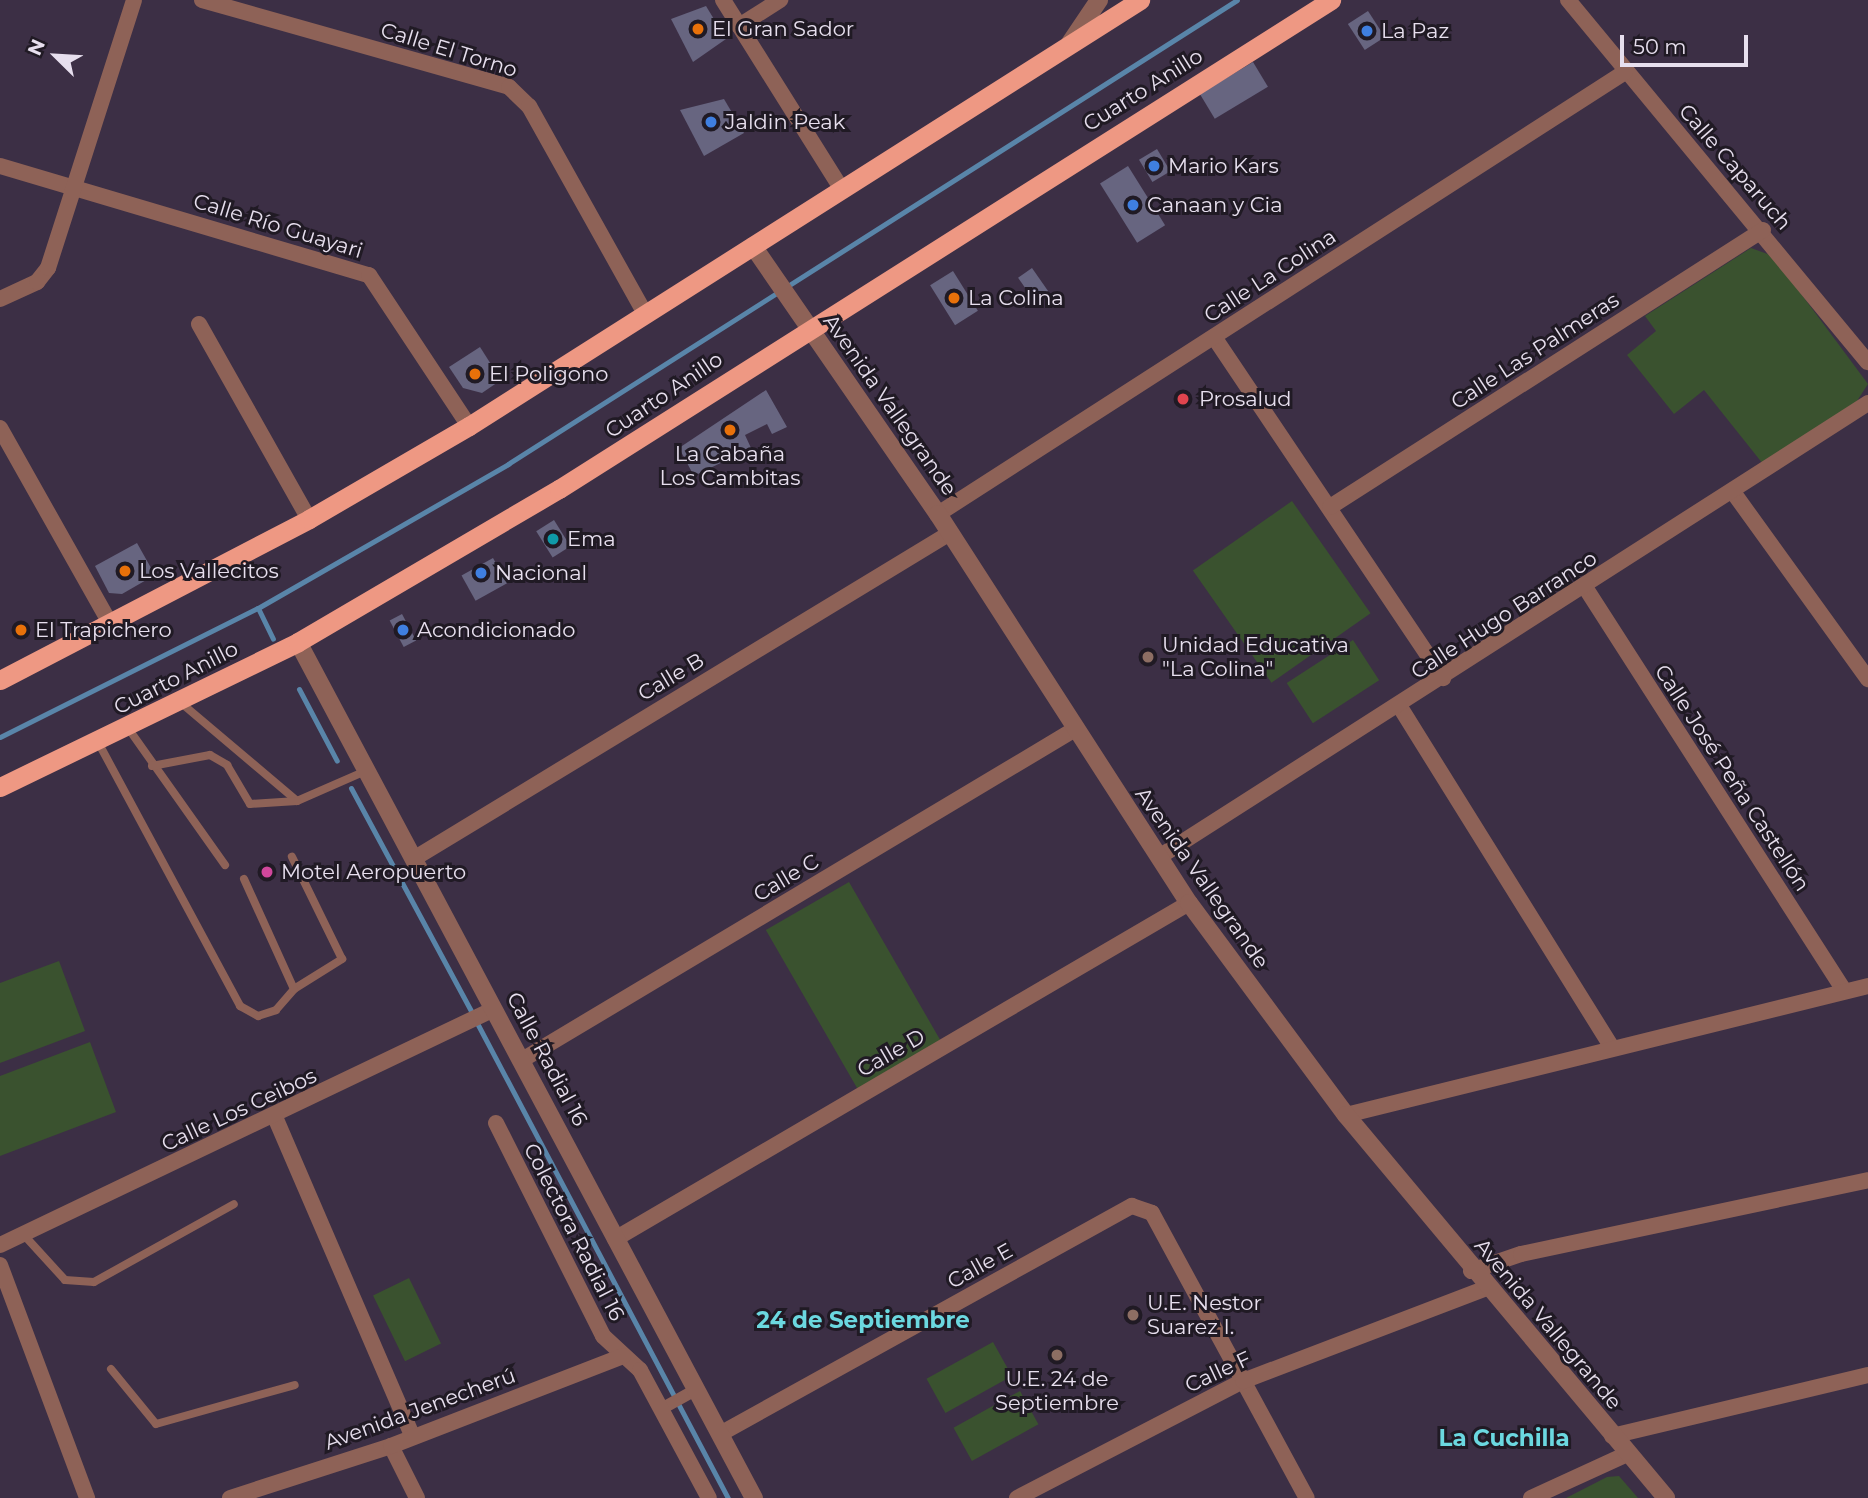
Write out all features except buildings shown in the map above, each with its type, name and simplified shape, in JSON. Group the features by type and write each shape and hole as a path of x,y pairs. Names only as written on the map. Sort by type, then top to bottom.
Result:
{"highway":[{"path":"0,680 111,625 309,519 470,426 1140,0"},
{"name":"Cuarto Anillo","path":"0,787 128,728 298,642 626,449 808,326 1331,0"}],"street":[{"path":"0,299 37,282 48,268 77,189 134,0"},
{"name":"Calle El Torno","path":"202,0 509,87 528,106 646,315"},
{"path":"723,0 842,190"},
{"path":"739,26 780,0"},
{"path":"1068,46 1100,0"},
{"name":"Calle Caparuch","path":"1568,0 1625,72 1763,230 1868,362"},
{"name":"Calle La Colina","path":"938,514 1625,72"},
{"name":"Calle Río Guayari","path":"0,166 369,275 470,426"},
{"name":"Calle Las Palmeras","path":"1330,507 1763,230"},
{"name":"Avenida Vallegrande","path":"753,246 938,514 1072,731 1189,903 1346,1115 1471,1271 1665,1498"},
{"path":"199,324 309,519"},
{"path":"1214,337 1443,678"},
{"name":"Calle Hugo Barranco","path":"1159,858 1733,492 1868,402"},
{"path":"0,428 111,625"},
{"path":"1733,492 1868,679"},
{"name":"Calle B","path":"415,858 950,533"},
{"name":"Calle José Peña Castellón","path":"1585,587 1844,991"},
{"name":"Calle Radial 16","path":"298,642 522,1060 615,1239 690,1393 720,1434 754,1498"},
{"path":"1400,706 1612,1048"},
{"name":"Calle C","path":"522,1060 1072,731"},
{"name":"Calle D","path":"615,1239 1189,903"},
{"path":"1346,1115 1868,986"},
{"name":"Calle Los Ceibos","path":"0,1245 275,1117 494,1009"},
{"path":"275,1117 412,1435"},
{"name":"Colectora Radial 16","path":"496,1123 603,1336 640,1370 666,1406 709,1498"},
{"path":"1471,1271 1868,1180"},
{"name":"Calle E","path":"720,1434 1132,1206 1152,1213 1243,1381"},
{"path":"0,1265 87,1498"},
{"name":"Calle F","path":"1017,1498 1243,1381 1486,1288"},
{"name":"Avenida Jenecherú","path":"230,1498 391,1446 412,1435 623,1356"},
{"path":"1612,1436 1868,1375"},
{"path":"1243,1381 1307,1498"},
{"path":"666,1406 690,1393"},
{"path":"391,1446 417,1498"},
{"path":"1531,1498 1628,1454"}],"lane":[{"path":"180,702 297,801"},
{"path":"128,728 152,766 225,866"},
{"path":"98,742 240,1006 258,1016 276,1010 294,989 342,959 292,857"},
{"path":"152,766 210,755 227,765 250,804 297,801 368,770"},
{"path":"243,879 294,989"},
{"path":"23,1234 65,1280 94,1282 234,1204"},
{"path":"111,1369 156,1424 295,1385"}],"green space":[{"path":"1751,248 1773,256 1868,384 1855,404 1763,464 1704,390 1674,414 1627,355 1656,331 1645,316"},
{"path":"1292,501 1371,613 1271,683 1193,570"},
{"path":"1353,640 1379,680 1313,723 1287,683"},
{"path":"849,882 941,1040 857,1088 766,930"},
{"path":"59,961 85,1031 0,1063 0,983"},
{"path":"90,1042 116,1112 0,1156 0,1076"},
{"path":"409,1278 441,1344 405,1361 373,1296"},
{"path":"993,1342 1012,1376 945,1413 927,1379"},
{"path":"1020,1391 1038,1424 972,1461 954,1428"},
{"path":"1619,1476 1638,1498 1566,1498 1607,1477"}],"waterway":[{"path":"0,737 258,608 508,464 1237,0"},
{"path":"258,608 273,639"},
{"path":"299,689 337,761"},
{"path":"351,788 472,1013"},
{"path":"477,1023 728,1498"}],"place":[{"name":"El Gran Sador","path":"698,29"},
{"name":"La Paz","path":"1367,31"},
{"name":"Jaldin Peak","path":"711,122"},
{"name":"Mario Kars","path":"1154,166"},
{"name":"Canaan y Cia","path":"1133,205"},
{"name":"La Colina","path":"954,298"},
{"name":"El Poligono","path":"475,374"},
{"name":"Prosalud","path":"1183,399"},
{"name":"La Cabaña Los Cambitas","path":"730,430"},
{"name":"Ema","path":"553,539"},
{"name":"Los Vallecitos","path":"125,571"},
{"name":"Nacional","path":"481,573"},
{"name":"El Trapichero","path":"21,630"},
{"name":"Acondicionado","path":"403,630"},
{"name":"Unidad Educativa \"La Colina\"","path":"1148,657"},
{"name":"Motel Aeropuerto","path":"267,872"},
{"name":"U.E. Nestor Suarez I.","path":"1133,1315"},
{"name":"U.E. 24 de Septiembre","path":"1057,1355"}],"district":[{"name":"24 de Septiembre","path":"863,1320"},
{"name":"La Cuchilla","path":"1504,1438"}]}
